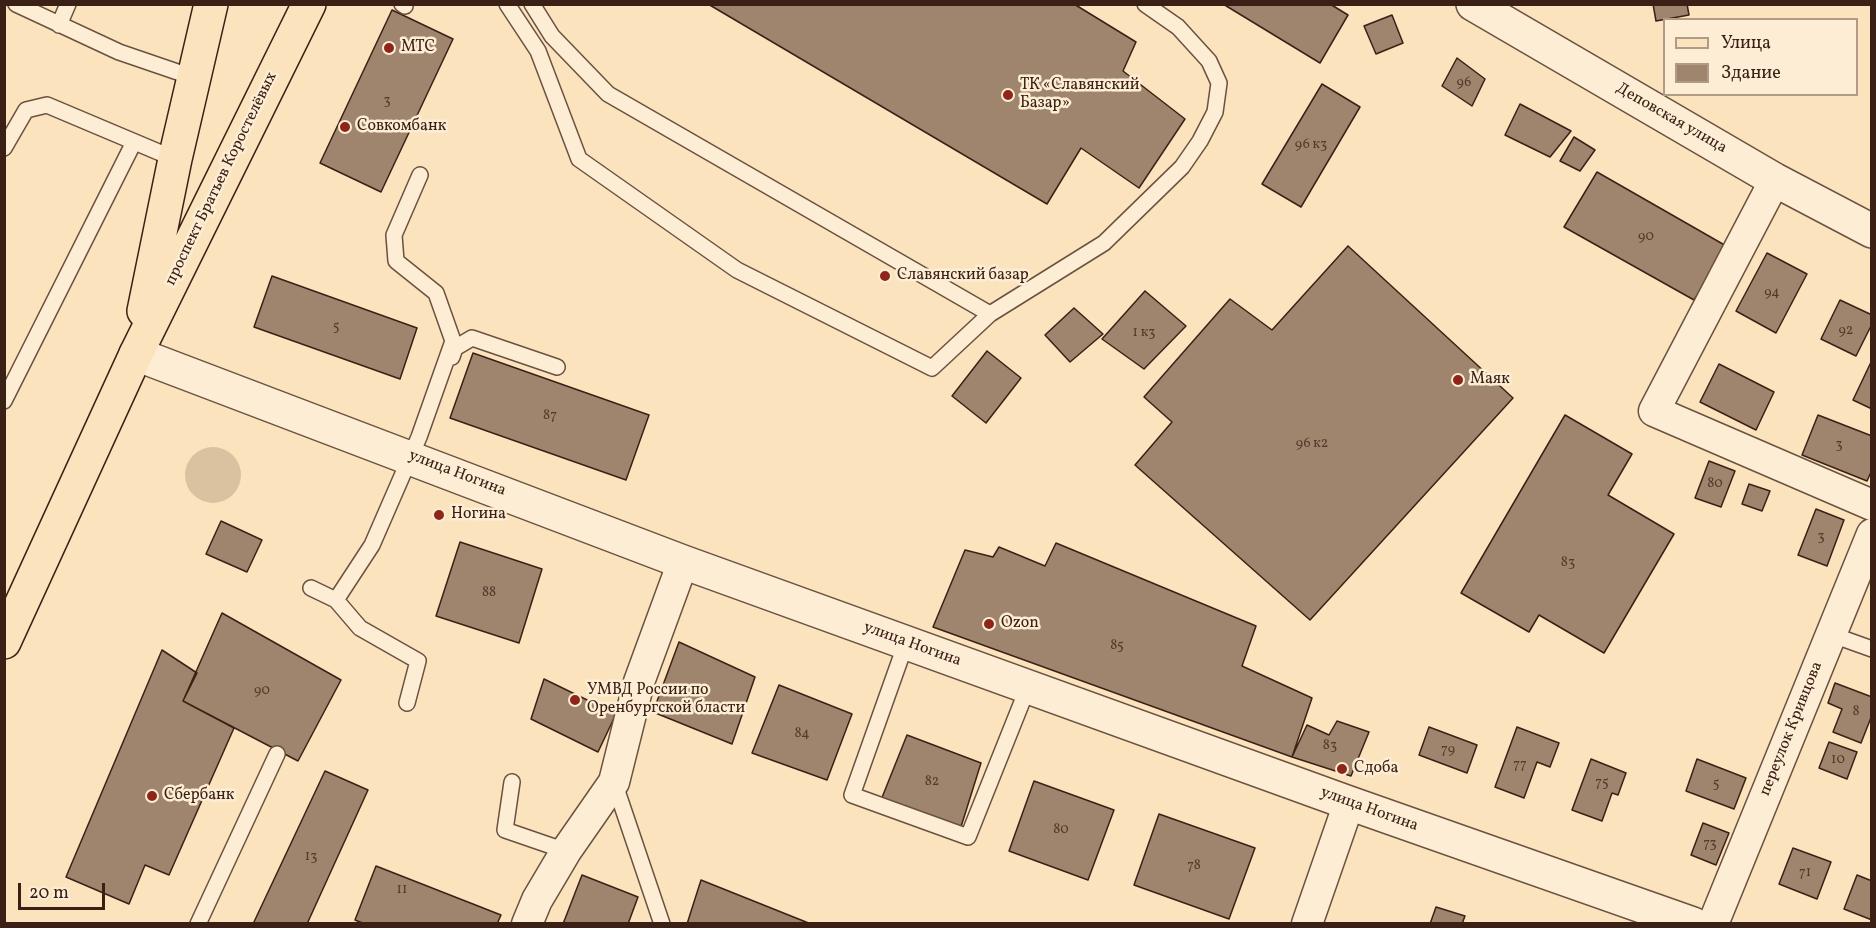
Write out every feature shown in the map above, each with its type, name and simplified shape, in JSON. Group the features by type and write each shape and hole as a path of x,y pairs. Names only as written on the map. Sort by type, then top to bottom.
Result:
{"main road":[{"name":"проспект Братьев Коростелёвых","path":"136,354 175,159 211,4"},
{"name":"проспект Братьев Коростелёвых","path":"4,642 136,354 309,4"}],"street":[{"name":"Деповская улица","path":"1473,4 1776,180 1869,222"},
{"path":"1776,180 1654,411 1872,505"},
{"name":"улица Ногина","path":"136,354 414,447 683,562 1349,803 1693,924"},
{"name":"переулок Кривцова","path":"1713,924 1872,534"},
{"path":"527,924 537,900 566,851 614,782 639,682 683,562"},
{"path":"1307,924 1349,803"}],"lane":[{"path":"16,4 119,52 195,78"},
{"path":"58,25 68,4"},
{"path":"507,4 538,51 579,159 737,270 932,368 990,314 1104,243 1139,212 1182,167 1215,112 1220,84 1209,61 1178,27 1145,4"},
{"path":"532,4 552,36 608,94 990,314"},
{"path":"4,148 26,110 47,105 175,159"},
{"path":"5,398 134,142"},
{"path":"414,447 453,341 436,293 396,261 394,235 420,175"},
{"path":"336,600 372,545 455,348 472,338 557,367"},
{"path":"312,588 336,600 360,628 418,661 406,703"},
{"path":"1830,634 1872,649"},
{"path":"906,643 852,795 968,837 1028,687"},
{"path":"198,924 277,754"},
{"path":"512,782 505,830 566,851"},
{"path":"614,782 662,924"}],"shaded area":[{"path":"208,447 218,447 233,455 239,464 241,475 239,486 233,495 218,503 208,503 197,498 190,491 185,480 185,470 190,459 197,452"}],"building":[{"name":"ТК «Славянский Базар»","path":"708,4 1074,4 1136,42 1123,71 1185,119 1139,188 1081,148 1047,204"},
{"path":"1223,4 1330,4 1348,15 1320,63"},
{"path":"1653,4 1687,4 1689,15 1656,21"},
{"path":"392,10 453,39 381,192 320,163"},
{"path":"1392,15 1403,43 1376,54 1364,26"},
{"path":"1457,58 1485,79 1472,106 1442,86"},
{"path":"1322,84 1360,107 1301,207 1262,184"},
{"path":"1520,104 1571,131 1550,157 1505,135"},
{"path":"1574,137 1595,150 1580,171 1560,161"},
{"path":"1597,172 1728,247 1694,300 1564,227"},
{"path":"1348,246 1513,398 1310,620 1135,465 1172,422 1144,397 1230,299 1272,330"},
{"path":"1767,253 1807,274 1776,333 1736,311"},
{"path":"272,276 417,328 400,379 254,327"},
{"path":"1145,291 1186,326 1144,369 1102,339"},
{"path":"1840,300 1872,315 1872,324 1856,356 1821,339"},
{"path":"1074,308 1103,334 1070,362 1045,335"},
{"path":"987,351 1021,378 986,423 952,396"},
{"path":"473,353 649,415 626,480 450,418"},
{"path":"1872,360 1872,409 1853,400"},
{"path":"1719,364 1774,392 1756,430 1700,402"},
{"path":"1565,415 1632,454 1608,495 1674,534 1604,653 1539,615 1529,632 1461,593"},
{"path":"1818,415 1872,436 1872,470 1867,481 1802,455"},
{"path":"1709,461 1735,471 1721,507 1695,498"},
{"path":"1749,484 1770,491 1762,511 1742,504"},
{"path":"1816,509 1844,520 1827,566 1798,555"},
{"path":"221,521 262,540 247,572 206,554"},
{"path":"460,542 542,569 519,643 436,616"},
{"path":"1056,543 1256,626 1242,666 1312,698 1292,757 933,627 965,550 993,557 999,547 1045,566"},
{"path":"222,613 341,680 298,761 183,701"},
{"path":"679,642 755,677 732,744 653,712"},
{"name":"Сбербанк","path":"162,650 197,673 183,701 234,728 169,875 145,865 129,904 66,877"},
{"path":"544,679 616,714 598,752 531,719"},
{"path":"1835,683 1872,697 1872,715 1861,743 1833,732 1842,709 1828,703"},
{"path":"779,685 852,714 827,780 752,753"},
{"path":"1337,721 1369,732 1351,776 1292,757 1307,725 1329,735"},
{"path":"1429,727 1477,745 1467,773 1419,755"},
{"path":"1517,727 1559,743 1550,767 1537,762 1524,798 1495,787"},
{"path":"907,735 981,763 960,830 881,800"},
{"path":"1829,742 1857,752 1847,779 1819,768"},
{"path":"1591,759 1626,773 1618,795 1612,793 1602,821 1572,810"},
{"path":"1697,759 1746,778 1734,809 1686,791"},
{"path":"325,771 368,790 307,924 253,924"},
{"path":"1034,781 1114,810 1088,880 1009,851"},
{"path":"1159,814 1255,848 1229,919 1134,885"},
{"path":"1703,823 1729,833 1716,865 1691,855"},
{"path":"1793,848 1831,862 1817,899 1779,884"},
{"path":"376,866 501,915 497,924 365,924 355,920"},
{"path":"582,875 638,897 628,924 563,924"},
{"path":"1857,875 1872,881 1872,920 1844,909"},
{"path":"701,880 811,924 687,924"},
{"path":"1436,907 1465,916 1462,924 1430,924"}],"place":[{"name":"МТС","path":"389,48"},
{"name":"ТК «Славянский Базар»","path":"1008,95"},
{"name":"Совкомбанк","path":"345,127"},
{"name":"Славянский базар","path":"885,276"},
{"name":"Маяк","path":"1458,380"},
{"name":"Ногина","path":"439,515"},
{"name":"Ozon","path":"989,624"},
{"name":"УМВД России по Оренбургской бласти","path":"575,700"},
{"name":"Сдоба","path":"1342,769"},
{"name":"Сбербанк","path":"152,796"}]}
